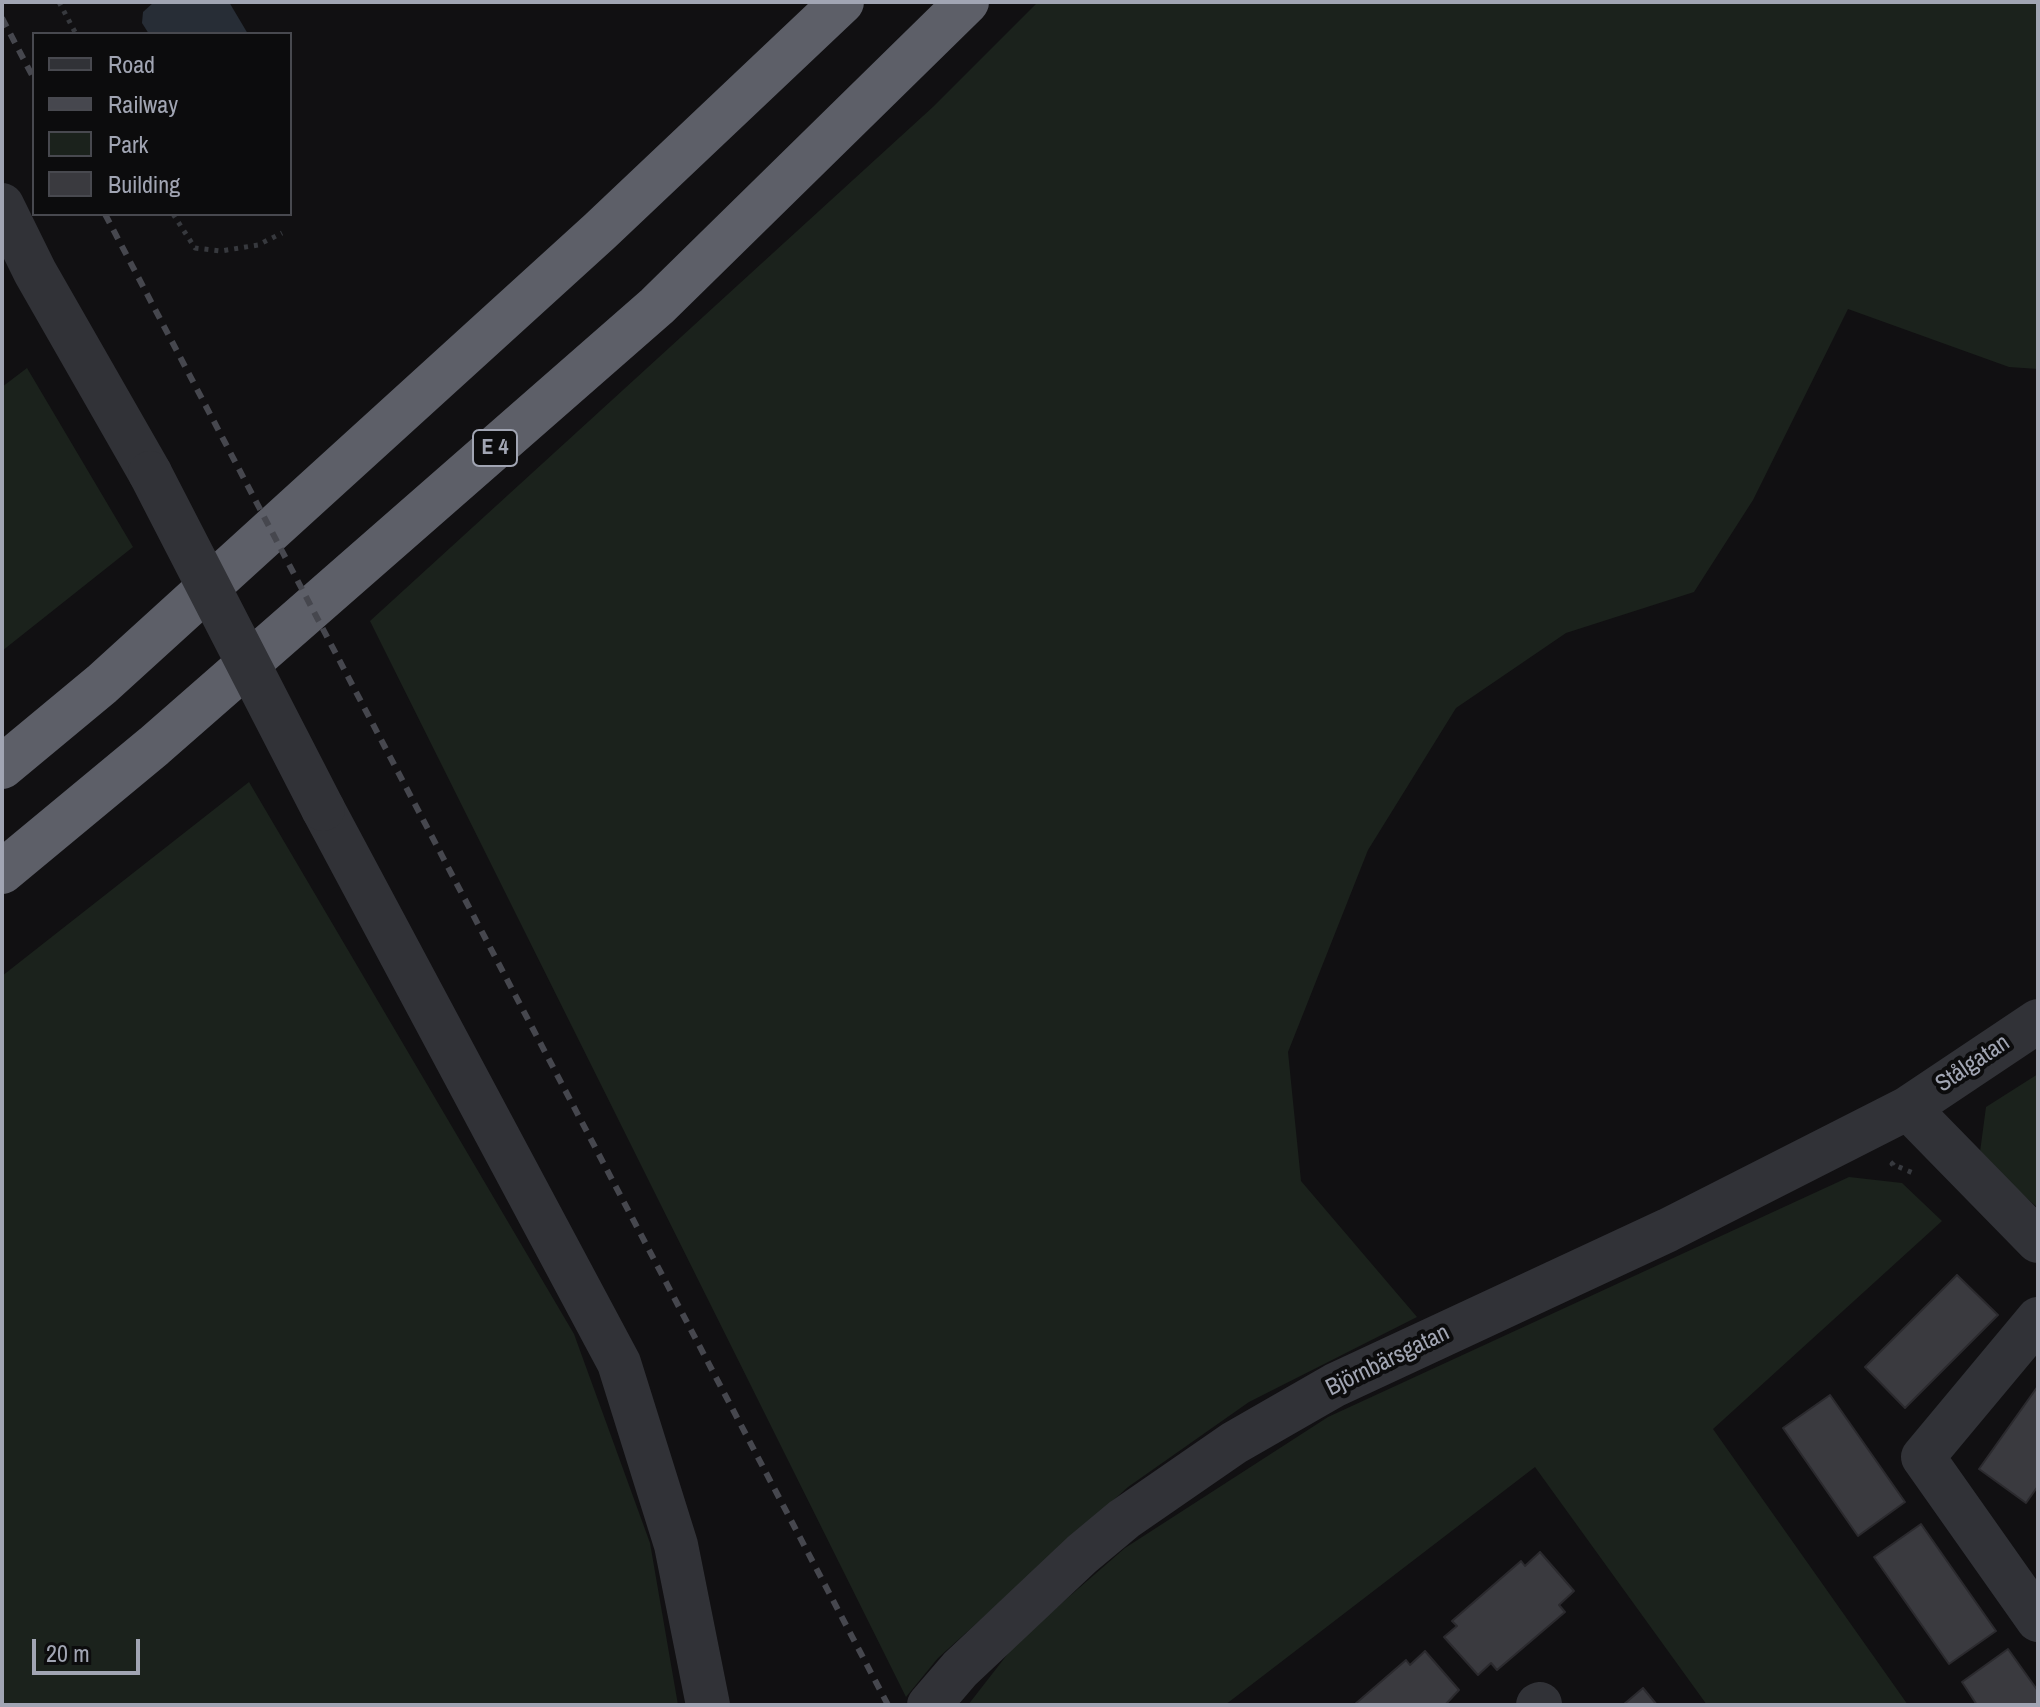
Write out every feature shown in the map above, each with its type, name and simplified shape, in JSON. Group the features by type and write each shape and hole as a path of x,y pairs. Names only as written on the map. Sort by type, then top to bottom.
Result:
{"highway":[{"path":"2,767 114,674 600,231 842,2"},
{"name":"E 4","path":"2,872 154,746 657,306 967,2"}],"street":[{"path":"2,205 35,272 150,473 323,809 619,1363 676,1545 708,1705"},
{"name":"Stålgatan","path":"1908,1108 2038,1021"},
{"path":"1908,1108 1929,1133 2038,1241"},
{"name":"Björnbärsgatan","path":"929,1705 960,1669 1082,1554 1124,1519 1234,1443 1335,1385 1668,1230 1908,1108"},
{"path":"2038,1319 1923,1457 2038,1620"}],"path":[{"path":"59,2 75,32"},
{"path":"174,216 195,248 221,251 258,245 282,233"}],"green space":[{"path":"1038,2 2038,2 2038,369 2009,367 1848,309 1753,500 1694,592 1566,633 1456,708 1368,850 1288,1052 1301,1181 1417,1317 1249,1402 1128,1487 938,1658 906,1697 370,621 934,106"},
{"path":"27,368 133,547 2,651 2,387"},
{"path":"249,782 574,1334 650,1543 678,1705 2,1705 2,976"},
{"path":"2038,1074 2038,1208 2004,1179 1980,1152 1986,1107"},
{"path":"1849,1177 1902,1183 1942,1221 1713,1429 1908,1705 1707,1705 1535,1467 1225,1705 968,1705 1017,1642 1125,1548 1328,1417"}],"shaded area":[{"path":"154,2 229,2 247,32 148,32 142,23 143,12"}],"building":[{"path":"1957,1275 1998,1315 1905,1408 1865,1367"},
{"path":"2038,1386 2038,1486 2026,1503 1979,1469"},
{"path":"1830,1395 1905,1502 1858,1536 1783,1428"},
{"path":"1921,1524 1996,1631 1949,1664 1874,1557"},
{"path":"1540,1552 1574,1591 1559,1605 1565,1612 1497,1670 1491,1663 1478,1675 1444,1637 1457,1626 1452,1621 1521,1561 1525,1566"},
{"path":"2008,1649 2038,1691 2038,1705 1977,1705 1962,1682"},
{"path":"1425,1651 1459,1690 1445,1705 1354,1705 1406,1660 1410,1665"},
{"path":"1643,1688 1657,1705 1623,1705"}],"railway":[{"path":"2,18 32,75"},
{"path":"106,216 888,1705"}]}
